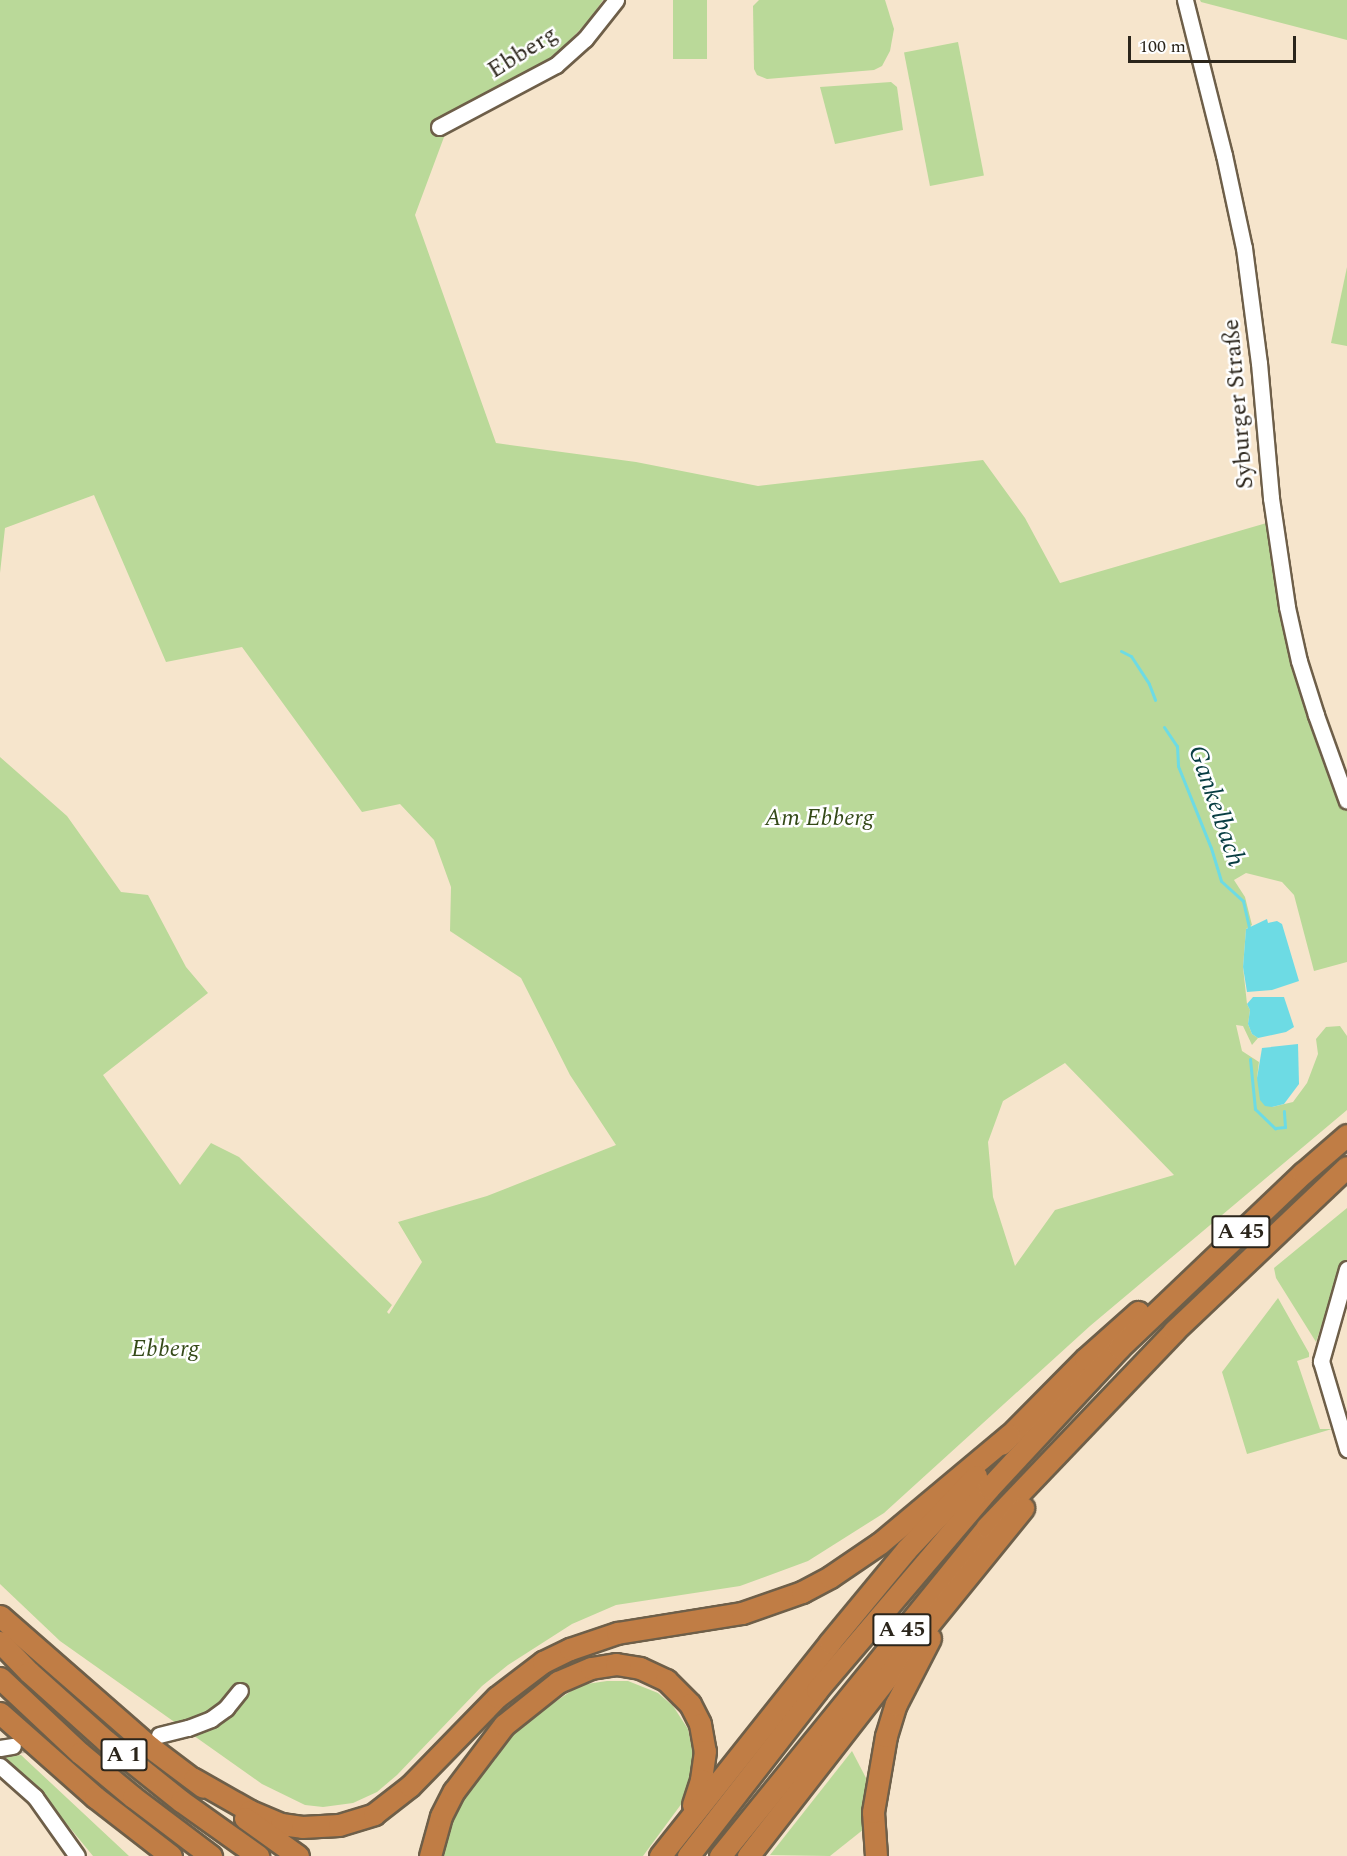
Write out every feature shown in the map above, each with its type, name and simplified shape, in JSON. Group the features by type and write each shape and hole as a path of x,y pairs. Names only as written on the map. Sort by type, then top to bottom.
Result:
{"highway":[{"name":"A 45","path":"688,1856 787,1727 923,1563 1119,1348 1347,1135"},
{"name":"A 45","path":"720,1856 987,1527 1174,1331 1347,1167"},
{"path":"748,1856 997,1538 1118,1401 1271,1251 1347,1182"},
{"path":"194,1779 250,1811 281,1824 302,1827 339,1825 374,1814 410,1786 497,1697 543,1662 570,1648 609,1635 742,1613 802,1592 830,1577 880,1543 1009,1435 1134,1314 1179,1291"},
{"path":"659,1856 906,1550 978,1474 1009,1435"},
{"path":"876,1856 873,1812 876,1784 886,1736 896,1704 930,1637 997,1538"},
{"path":"0,1616 150,1747 298,1856"},
{"name":"A 1","path":"0,1642 29,1672 106,1741 181,1801 258,1856"},
{"path":"430,1856 441,1816 454,1791 504,1725 558,1682 591,1668 616,1664 640,1668 675,1687 696,1713 704,1737 705,1765 697,1796 659,1856"},
{"name":"A 1","path":"0,1678 124,1790 211,1856"},
{"path":"0,1713 95,1797 171,1856"},
{"path":"95,1797 148,1856"}],"street":[{"name":"Ebberg","path":"439,127 556,65 585,39 616,0"},
{"name":"Syburger Straße","path":"1185,0 1224,155 1245,256 1258,352 1271,498 1287,607 1299,662 1347,801"},
{"path":"1347,1269 1321,1361 1347,1449"},
{"path":"159,1735 188,1728 211,1719 226,1708 240,1691"},
{"path":"0,1766 34,1797 77,1856"}],"green space":[{"name":"Am Ebberg","path":"0,0 603,0 590,19 546,65 447,129 415,215 496,443 636,462 758,486 983,460 1025,518 1060,583 1270,522 1273,549 1347,807 1347,962 1314,971 1294,895 1282,882 1246,873 1234,880 1245,897 1252,925 1246,929 1243,967 1247,1004 1250,1010 1248,1024 1252,1034 1258,1038 1252,1045 1243,1026 1236,1025 1242,1051 1259,1062 1257,1078 1272,1107 1293,1102 1307,1083 1318,1054 1316,1039 1326,1027 1340,1026 1347,1036 1347,1110 1090,1326 884,1513 808,1561 740,1586 616,1605 572,1624 508,1665 482,1686 397,1775 377,1792 353,1803 323,1807 305,1805 262,1784 60,1641 0,1584 0,757 67,816 121,892 148,895 186,967 208,993 103,1075 180,1185 211,1143 239,1157 392,1305 387,1312 389,1314 422,1262 398,1222 487,1196 616,1145 570,1075 521,978 450,931 451,887 434,840 400,804 362,812 242,647 166,662 94,495 5,528 0,573","holes":["1065,1063 1174,1175 1055,1210 1015,1266 993,1197 988,1142 1003,1101"]},
{"path":"673,0 707,0 707,59 673,59"},
{"path":"759,0 885,0 894,29 890,51 882,66 874,70 767,79 757,75 754,69 753,6"},
{"path":"1200,0 1347,0 1347,40 1201,2"},
{"path":"958,42 984,176 930,186 904,52"},
{"path":"891,82 897,87 903,130 835,144 820,87"},
{"path":"1347,267 1347,346 1331,343"},
{"path":"1347,1208 1347,1296 1331,1297 1316,1342 1276,1278 1274,1268"},
{"path":"1278,1298 1309,1353 1309,1357 1297,1361 1320,1429 1332,1429 1247,1454 1222,1372"},
{"path":"628,1681 658,1693 673,1706 688,1729 695,1763 685,1799 643,1856 439,1856 451,1819 464,1793 514,1730 580,1685"},
{"path":"852,1751 866,1778 864,1829 830,1856 770,1855"},
{"path":"21,1755 129,1856 93,1856 61,1817 0,1758"}],"water":[{"path":"1267,919 1268,923 1277,921 1282,924 1299,981 1272,990 1247,992 1243,967 1246,929"},
{"path":"1253,997 1284,997 1294,1027 1286,1032 1258,1038 1252,1034 1248,1024 1250,1010 1247,1004"},
{"path":"1298,1044 1299,1084 1284,1104 1265,1106 1260,1100 1257,1078 1262,1048"}],"waterway":[{"name":"Gankelbach","path":"1121,651 1131,656 1149,684 1155,700"},
{"name":"Gankelbach","path":"1164,727 1177,746 1178,766 1211,848 1221,881 1243,901 1249,927"},
{"name":"Gankelbach","path":"1250,1059 1255,1109 1275,1128 1285,1127 1284,1111"}],"tunnel":[{"path":"13,1746 144,1736"}]}
